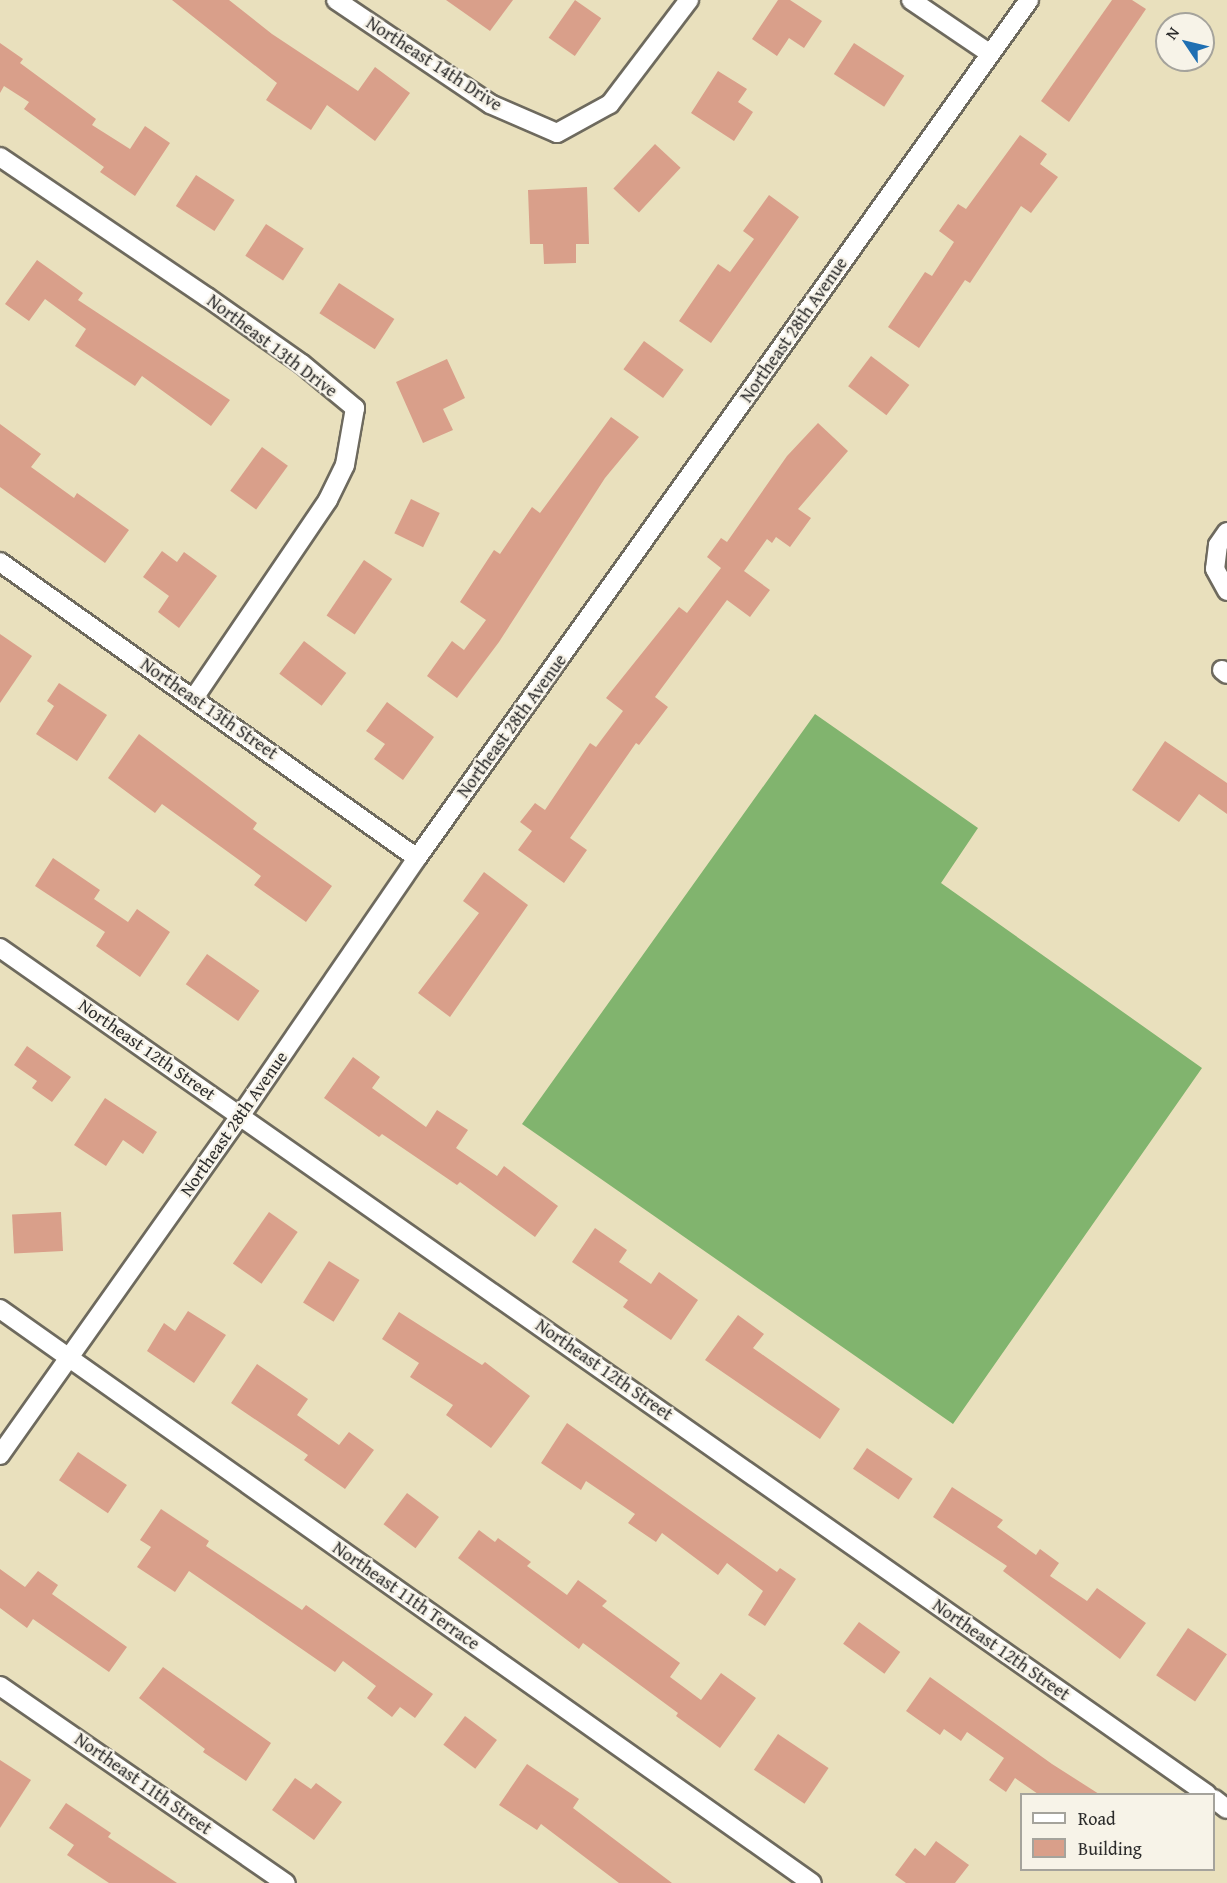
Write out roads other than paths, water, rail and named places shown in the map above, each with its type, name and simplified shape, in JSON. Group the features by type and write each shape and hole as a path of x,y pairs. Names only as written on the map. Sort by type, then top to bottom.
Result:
{"street":[{"name":"Northeast 14th Drive","path":"336,0 490,104 557,132 610,104 689,0"},
{"path":"911,0 989,53"},
{"name":"Northeast 28th Avenue","path":"0,1455 241,1115 417,858 1029,0"},
{"name":"Northeast 13th Drive","path":"0,157 255,331 355,408 345,465 328,500 194,698"},
{"path":"1227,532 1218,545 1215,569 1227,591"},
{"name":"Northeast 13th Street","path":"0,562 417,858"},
{"name":"Northeast 12th Street","path":"0,948 1206,1793"},
{"name":"Northeast 11th Terrace","path":"0,1309 812,1883"},
{"name":"Northeast 11th Street","path":"0,1686 286,1883"},
{"path":"1215,1800 1227,1809"}]}
